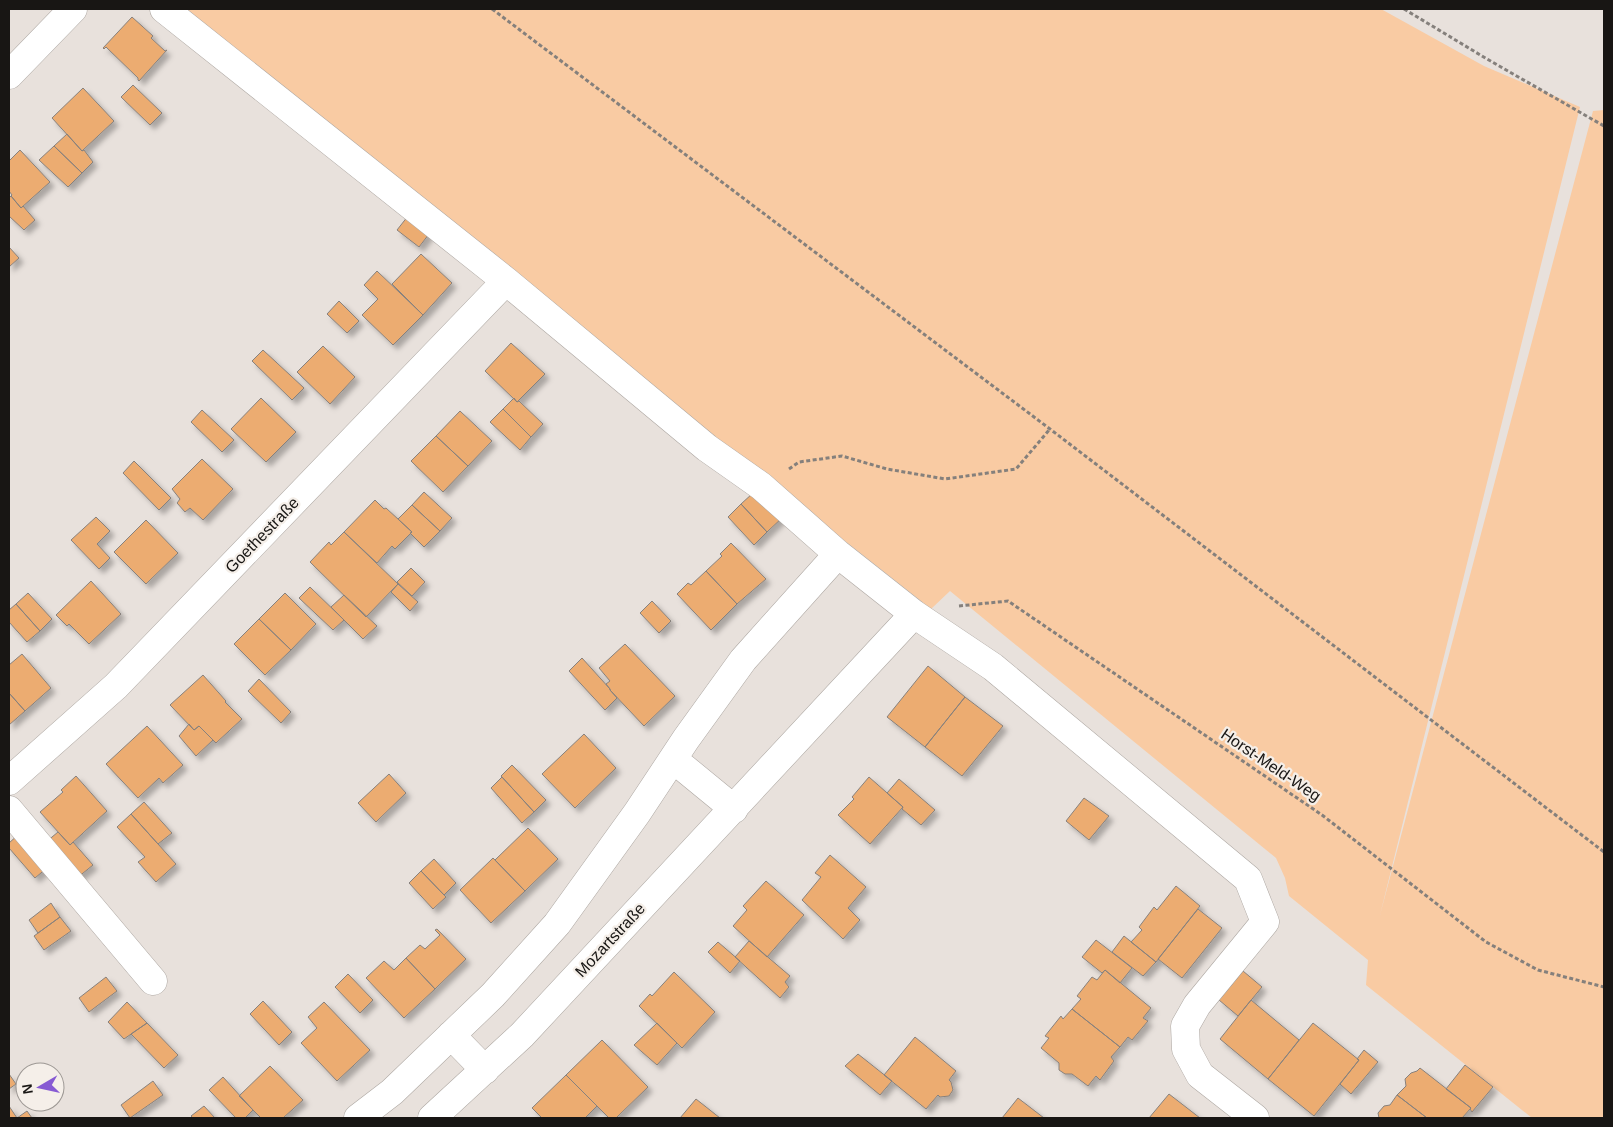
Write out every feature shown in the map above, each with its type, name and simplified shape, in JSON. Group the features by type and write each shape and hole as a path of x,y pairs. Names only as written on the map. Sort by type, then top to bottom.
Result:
{"street":[{"path":"9,75 73,9"},
{"path":"164,9 506,281 707,448 761,486 838,554 914,614 993,667 1248,879 1265,922 1196,1004 1185,1026 1186,1049 1200,1075 1255,1118"},
{"name":"Goethestraße","path":"9,781 116,686 506,281"},
{"path":"358,1118 392,1092 493,995 557,924 743,660 838,554"},
{"name":"Mozartstraße","path":"432,1118 522,1035 914,614"},
{"path":"673,759 734,809"},
{"path":"9,810 153,981"},
{"path":"451,1035 485,1070"}],"path":[{"path":"492,9 1050,429 1604,852"},
{"path":"1404,9 1604,126"},
{"path":"761,486 799,462 842,456 888,469 945,478 1016,469 1050,429"},
{"name":"Horst-Meld-Weg","path":"914,614 930,615 963,605 1008,601 1322,815 1486,942 1538,970 1604,987"}],"shaded area":[{"path":"171,9 1381,9 1484,66 1580,107 1380,915 1593,111 1604,110 1604,1118 1532,1118 1366,985 1368,960 1289,896 1285,878 1276,858 950,591 931,609"}],"building":[{"path":"132,17 153,36 151,38 165,51 167,50 139,81 106,47 103,48"},
{"path":"133,85 162,113 150,125 121,97"},
{"path":"83,88 114,121 82,151 52,118"},
{"path":"67,134 82,151 84,150 93,162 82,173 54,146"},
{"path":"54,146 82,173 68,187 39,160"},
{"path":"20,150 50,182 21,208 9,191 9,161"},
{"path":"11,196 35,220 24,230 9,216 9,198"},
{"path":"408,216 429,234 419,247 397,230"},
{"path":"9,247 19,258 9,267"},
{"path":"421,254 452,283 423,315 392,284"},
{"path":"377,271 423,315 393,345 362,315 378,299 364,285"},
{"path":"339,301 359,321 347,333 327,314"},
{"path":"511,343 545,374 517,402 485,371"},
{"path":"323,346 355,377 330,404 297,372"},
{"path":"263,350 304,388 292,400 252,361"},
{"path":"261,398 296,432 266,462 231,429"},
{"path":"514,398 543,424 531,437 503,409"},
{"path":"503,409 531,437 520,450 490,422"},
{"path":"202,410 234,440 222,452 191,422"},
{"path":"460,411 492,441 468,466 436,436"},
{"path":"436,436 468,466 443,492 411,461"},
{"path":"202,459 233,489 203,520 190,508 185,512 177,503 180,499 172,489"},
{"path":"134,461 171,498 159,510 123,473"},
{"path":"424,492 452,518 440,531 412,505"},
{"path":"753,493 783,517 767,532 741,504"},
{"path":"375,500 412,532 395,549 392,546 377,563 344,532"},
{"path":"741,504 767,532 754,545 728,517"},
{"path":"412,505 440,531 424,547 398,519"},
{"path":"96,517 110,531 97,544 110,558 99,569 71,540"},
{"path":"146,520 178,553 146,584 114,552"},
{"path":"344,532 398,584 366,617 310,562 329,542 331,545"},
{"path":"731,543 766,579 737,604 706,571 722,556 720,554"},
{"path":"411,568 425,582 412,596 397,582"},
{"path":"706,571 737,604 711,630 677,594 688,583 691,585"},
{"path":"91,581 121,614 89,644 69,624 67,626 56,615"},
{"path":"398,584 418,602 410,611 391,592"},
{"path":"310,587 344,620 333,630 299,598"},
{"path":"28,593 52,619 40,631 16,604"},
{"path":"285,593 316,624 291,650 259,619"},
{"path":"344,595 377,626 363,639 331,607"},
{"path":"652,601 671,621 659,633 640,613"},
{"path":"16,604 40,631 27,642 9,622 9,610"},
{"path":"259,619 291,650 265,675 234,644"},
{"path":"625,644 675,696 644,726 610,690 606,684 610,681 599,668"},
{"path":"22,654 51,688 25,711 9,693 9,665"},
{"path":"582,658 617,698 605,710 569,671"},
{"path":"928,666 965,697 925,747 887,717"},
{"path":"203,675 242,719 216,743 199,726 194,730 170,705"},
{"path":"259,679 291,712 281,723 248,691"},
{"path":"9,693 25,711 9,725"},
{"path":"965,697 1003,726 962,776 925,747"},
{"path":"189,724 194,730 199,726 213,740 196,756 179,736"},
{"path":"147,726 183,765 163,783 159,778 138,798 106,764"},
{"path":"584,734 616,768 575,808 542,774"},
{"path":"512,765 546,800 534,812 501,776"},
{"path":"389,774 406,793 376,822 358,803"},
{"path":"76,776 107,811 70,845 40,812 63,792 61,790"},
{"path":"502,777 534,812 522,823 491,788"},
{"path":"869,777 903,807 870,844 838,815 854,799 852,797"},
{"path":"899,779 935,810 921,825 887,793"},
{"path":"1084,798 1109,816 1089,840 1066,821"},
{"path":"144,802 172,833 158,844 131,814"},
{"path":"131,814 176,864 156,882 138,862 145,857 117,827"},
{"path":"528,828 558,859 525,891 495,860"},
{"path":"58,832 70,845 73,842 93,865 77,878 46,842"},
{"path":"19,834 48,867 35,878 9,848 9,843"},
{"path":"830,855 866,887 848,908 860,920 843,939 802,900 821,877 815,873"},
{"path":"493,858 525,891 491,923 460,890"},
{"path":"434,859 456,883 444,895 421,871"},
{"path":"421,871 446,897 433,909 409,883"},
{"path":"766,881 804,915 767,957 733,926 747,910 743,906"},
{"path":"1176,886 1200,906 1156,962 1131,942 1142,930 1139,927 1154,907 1157,910"},
{"path":"51,903 60,917 38,933 29,920"},
{"path":"1198,909 1222,928 1182,978 1158,959"},
{"path":"60,917 71,931 44,950 34,936"},
{"path":"437,929 466,959 435,989 406,958 420,945 425,949 440,935 435,930"},
{"path":"1124,936 1156,962 1143,976 1112,952"},
{"path":"1096,940 1132,968 1120,983 1105,970 1102,973 1082,957"},
{"path":"749,941 790,976 785,982 789,987 780,998 735,957"},
{"path":"718,942 740,961 730,973 708,952"},
{"path":"406,958 435,989 404,1018 366,978 384,961 394,970"},
{"path":"1105,970 1151,1008 1143,1018 1148,1021 1132,1040 1128,1037 1120,1047 1072,1009 1081,999 1077,996 1092,977 1097,980"},
{"path":"1243,971 1262,987 1238,1016 1219,1000"},
{"path":"674,972 715,1012 682,1048 639,1006 650,994 652,996"},
{"path":"348,974 373,1000 360,1013 335,987"},
{"path":"106,977 117,991 89,1012 79,998"},
{"path":"1251,1000 1299,1040 1268,1079 1220,1039"},
{"path":"263,1001 292,1032 279,1045 250,1014"},
{"path":"127,1002 147,1023 124,1039 108,1022"},
{"path":"324,1002 370,1050 337,1081 301,1043 317,1028 308,1017"},
{"path":"1072,1009 1120,1047 1111,1057 1114,1061 1100,1080 1096,1076 1088,1086 1072,1074 1065,1074 1059,1070 1059,1063 1041,1048 1049,1038 1045,1036 1061,1016 1063,1019"},
{"path":"147,1023 178,1055 164,1068 131,1034"},
{"path":"657,1023 677,1043 657,1065 634,1045"},
{"path":"1313,1023 1359,1060 1314,1116 1268,1079"},
{"path":"915,1037 956,1071 949,1080 953,1090 949,1096 940,1097 938,1095 926,1109 884,1075"},
{"path":"602,1040 648,1087 616,1118 609,1118 566,1075"},
{"path":"1364,1050 1378,1062 1351,1094 1340,1084 1359,1060 1357,1059"},
{"path":"858,1054 892,1081 880,1095 845,1066"},
{"path":"1465,1065 1493,1087 1472,1112 1471,1108 1446,1089"},
{"path":"270,1066 303,1100 283,1118 261,1118 239,1096"},
{"path":"1420,1068 1471,1108 1462,1118 1427,1118 1397,1095 1406,1086 1405,1079"},
{"path":"9,1074 15,1085 9,1089"},
{"path":"566,1075 597,1106 585,1118 542,1118 532,1108"},
{"path":"223,1077 253,1110 245,1118 236,1118 209,1090"},
{"path":"153,1081 163,1095 130,1118 121,1105"},
{"path":"1169,1094 1200,1118 1149,1118"},
{"path":"1397,1095 1427,1118 1379,1118 1378,1113 1384,1106 1390,1105"},
{"path":"1018,1098 1044,1118 1002,1118"},
{"path":"696,1099 720,1118 680,1118"},
{"path":"9,1106 17,1118 9,1118"},
{"path":"204,1106 215,1118 193,1118 191,1116"},
{"path":"28,1112 32,1118 17,1118"}]}
